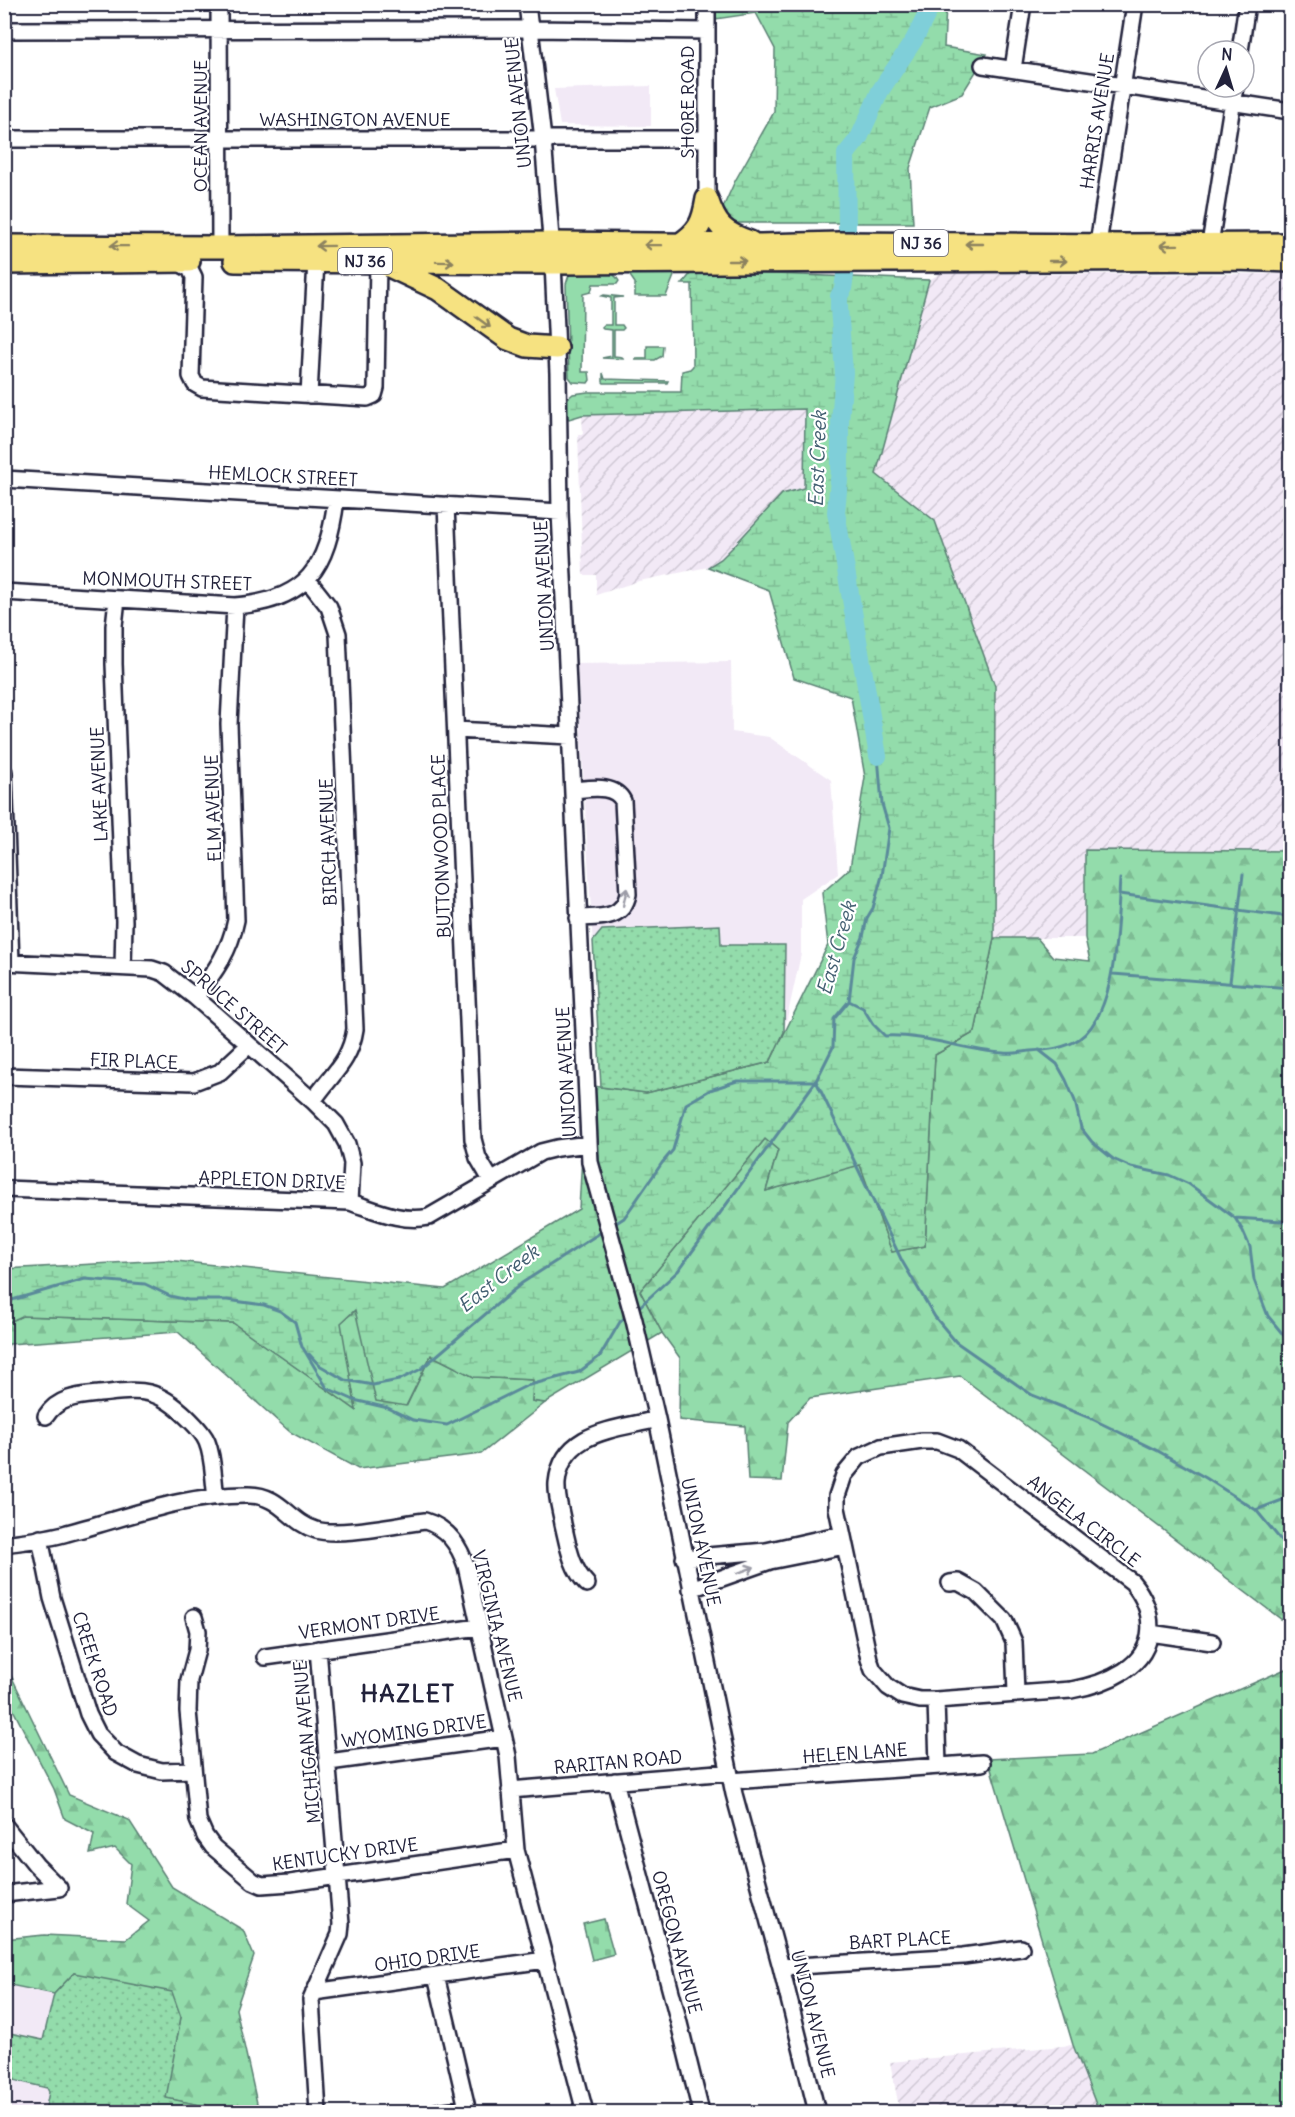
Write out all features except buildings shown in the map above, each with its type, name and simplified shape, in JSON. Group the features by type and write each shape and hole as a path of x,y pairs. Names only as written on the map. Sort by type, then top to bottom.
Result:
{"highway":[{"path":"707,199 715,220 722,229 728,234 761,245"},
{"path":"679,245 690,238 700,226 707,199"},
{"name":"NJ 36","path":"4,263 378,261 679,245 1290,244"},
{"name":"NJ 36","path":"4,246 220,247 986,260 1290,261"},
{"path":"378,261 438,289 508,339 527,346 557,348"}],"street":[{"name":"OCEAN AVENUE","path":"219,4 220,247"},
{"name":"UNION AVENUE","path":"527,4 543,139 552,253 557,348 560,512 590,1162 634,1320 657,1419 730,1777 817,2112"},
{"name":"SHORE ROAD","path":"707,4 707,199"},
{"path":"1013,69 1023,4"},
{"name":"HARRIS AVENUE","path":"1098,244 1135,4"},
{"path":"1242,39 1247,4"},
{"path":"4,30 707,31"},
{"path":"983,65 1290,111"},
{"path":"1210,244 1234,99"},
{"name":"WASHINGTON AVENUE","path":"4,139 706,139"},
{"path":"176,261 190,269 194,277 191,376 195,384 202,388 367,398 374,395 376,388 378,261"},
{"path":"309,395 316,261"},
{"name":"HEMLOCK STREET","path":"4,479 560,512"},
{"name":"MONMOUTH STREET","path":"4,592 235,606 260,604 289,592 307,579 318,566 332,529 336,500"},
{"name":"BUTTONWOOD PLACE","path":"446,505 473,1140 478,1158 491,1180"},
{"name":"BIRCH AVENUE","path":"307,579 329,607 338,634 355,1029 348,1056 313,1101"},
{"name":"LAKE AVENUE","path":"117,599 114,664 124,921 123,968"},
{"name":"ELM AVENUE","path":"195,997 223,960 236,920 229,724 235,606"},
{"path":"456,730 570,736"},
{"path":"4,772 8,962"},
{"path":"573,790 610,789 620,795 628,894 618,912 603,917 578,918"},
{"name":"SPRUCE STREET","path":"8,962 152,969 164,973 195,997 313,1101 336,1125 347,1144 352,1162 350,1202"},
{"name":"FIR PLACE","path":"4,1076 194,1082 220,1072 249,1045"},
{"name":"APPLETON DRIVE","path":"4,1189 350,1202 402,1218 419,1219 429,1217 541,1152 589,1144"},
{"path":"46,1416 59,1402 76,1396 139,1391 162,1397 172,1403 194,1424 207,1442 216,1497"},
{"path":"587,1584 580,1577 569,1551 557,1496 562,1462 574,1446 593,1435 657,1419"},
{"name":"ANGELA CIRCLE","path":"921,1441 949,1444 1132,1582 1146,1603 1150,1633 1141,1654 1120,1673 1087,1687 936,1700 920,1700 902,1696 888,1687 873,1670 844,1540 837,1508 840,1485 850,1465 860,1457 881,1448 921,1441"},
{"name":"VIRGINIA AVENUE","path":"4,1544 68,1533 164,1504 251,1495 267,1497 304,1525 320,1531 338,1532 424,1521 433,1523 454,1542 464,1559 508,1756 516,1850 585,2112"},
{"name":"CREEK ROAD","path":"40,1538 52,1598 88,1714 98,1734 116,1753 138,1766 162,1771 192,1770"},
{"path":"684,1558 766,1551 844,1540"},
{"path":"691,1589 770,1561 844,1540"},
{"path":"950,1582 958,1582 976,1592 1004,1620 1014,1642 1016,1694"},
{"name":"KENTUCKY DRIVE","path":"194,1617 198,1631 189,1680 188,1711 199,1826 213,1847 253,1881 262,1885 290,1883 516,1850"},
{"name":"VERMONT DRIVE","path":"265,1658 479,1627"},
{"path":"1150,1633 1212,1642"},
{"name":"MICHIGAN AVENUE","path":"318,1649 341,1924 339,1934 314,1992 311,2007 318,2112"},
{"path":"936,1700 938,1766"},
{"name":"WYOMING DRIVE","path":"329,1762 504,1738"},
{"name":"HELEN LANE","path":"730,1777 982,1763"},
{"name":"RARITAN ROAD","path":"510,1790 615,1781 730,1777"},
{"name":"OREGON AVENUE","path":"615,1781 701,2112"},
{"path":"4,1825 36,1865 59,1888 4,1894"},
{"name":"BART PLACE","path":"781,1967 963,1956 1021,1948"},
{"name":"OHIO DRIVE","path":"314,1992 545,1960"},
{"path":"436,1976 468,2110 437,2112"}],"shaded area":[{"path":"651,86 651,126 560,125 554,89"},
{"path":"939,274 1290,274 1290,851 1086,850 1085,938 994,938 995,686 876,474 929,280"},
{"path":"805,409 804,488 782,494 721,559 708,567 639,581 596,595 596,575 583,575 578,435 583,434 582,415"},
{"path":"731,662 732,732 769,737 831,780 838,874 801,899 801,954 784,1032 770,1062 601,1087 577,664"},
{"path":"74,1973 166,2098 233,2112 5,2112 5,1984 54,1994"},
{"path":"1073,2045 1099,2112 900,2112 890,2062"}],"green space":[{"path":"709,5 946,5 944,47 987,54 962,94 930,107 910,168 913,223 716,223 735,181 774,112 775,49 756,13 709,20"},
{"path":"575,271 606,271 619,281 617,284 593,284 591,292 583,294 582,372 589,372 588,383 573,382 569,377 566,284 569,275"},
{"path":"693,271 929,280 876,474 935,521 995,686 994,938 975,1032 935,1055 925,1246 892,1252 860,1165 766,1191 778,1150 765,1139 640,1291 662,1333 545,1403 532,1401 533,1380 474,1377 431,1355 406,1406 376,1401 355,1310 341,1323 356,1410 233,1323 22,1316 5,1324 5,1269 166,1260 445,1289 579,1209 586,1085 646,1093 770,1062 828,945 822,893 850,868 865,777 851,697 794,678 769,590 708,567 721,559 782,494 804,488 805,409 582,415 569,419 567,417 567,399 573,394 681,392 682,371 693,366 692,284 682,284"},
{"path":"673,272 674,276 666,296 635,296 635,283 628,273"},
{"path":"602,296 623,297 614,298 614,325 622,325 624,328 614,330 614,356 623,359 602,358 612,356 612,330 602,327 611,325 611,298"},
{"path":"647,346 663,346 662,356 655,360 636,360 636,358 647,358"},
{"path":"603,373 605,379 668,381 667,383 604,383"},
{"path":"1085,850 1290,851 1290,1626 960,1376 810,1398 788,1422 782,1481 748,1480 745,1426 679,1420 680,1358 662,1333 640,1291 765,1139 778,1150 766,1191 860,1164 892,1252 925,1246 935,1055 975,1032 994,938 1037,938 1053,957 1090,961 1085,938"},
{"path":"720,925 721,945 785,945 784,1032 770,1062 646,1093 601,1087 593,941 602,930"},
{"path":"356,1310 407,1405 431,1355 474,1377 534,1380 532,1401 545,1403 481,1454 358,1469 290,1432 178,1332 9,1344 5,1353 5,1324 22,1316 234,1323 356,1410 340,1323"},
{"path":"4,1661 69,1795 129,1820 172,1887 243,1930 254,1956 236,2009 259,2112 233,2112 165,2098 181,2017 74,1973 54,1994 5,1984 5,1939 44,1935 126,1939 149,1921 126,1904 131,1864 115,1848 90,1854 94,1834 65,1819 54,1789 5,1694"},
{"path":"1290,1667 1290,2112 1099,2112 1073,2045 988,1759 1092,1754"},
{"path":"604,1919 614,1954 592,1960 583,1924"},
{"path":"74,1973 172,1992 181,2017 166,2098 233,2112 45,2112 49,2092 47,2088 5,2078 5,2032 43,2040 54,1994"}],"waterway":[{"name":"East Creek","path":"847,228 846,154 859,138 880,91 914,40 932,4"},
{"name":"East Creek","path":"845,275 843,289 839,296 844,373 836,512 878,756"},
{"name":"East Creek","path":"613,1225 624,1218 673,1150 686,1104 710,1090 737,1081 816,1081 833,1047 834,1019 849,1001 854,958 863,937 867,918 873,908 882,876 889,828 882,804 878,756"},
{"path":"1230,982 1243,874"},
{"path":"849,1001 863,1008 873,1024 885,1036 915,1037 1006,1053 1049,1049 1073,1042 1092,1026 1108,988 1116,941 1120,879"},
{"path":"1119,894 1290,917"},
{"path":"1113,974 1290,988"},
{"path":"1039,1050 1057,1064 1075,1101 1081,1128 1092,1142 1113,1159 1131,1167 1169,1175 1189,1184 1235,1218 1250,1247 1254,1280 1268,1316 1290,1343"},
{"path":"637,1309 678,1271 816,1081 902,1261 935,1317 956,1342 1032,1395 1090,1418 1158,1451 1206,1478 1256,1510 1290,1551"},
{"path":"1235,1218 1282,1221 1290,1224"},
{"name":"East Creek","path":"309,1354 319,1365 345,1380 373,1385 399,1380 421,1369 522,1283 603,1231"},
{"name":"East Creek","path":"4,1308 12,1300 85,1279 145,1284 170,1296 188,1300 227,1300 264,1305 280,1311 295,1322 302,1347"},
{"path":"303,1348 327,1388 354,1400 388,1408 413,1420 447,1425 526,1386 579,1372 600,1356 620,1322 627,1316"},
{"path":"1256,1510 1290,1497"}],"district":[{"name":"HAZLET","path":"408,1693"}]}
